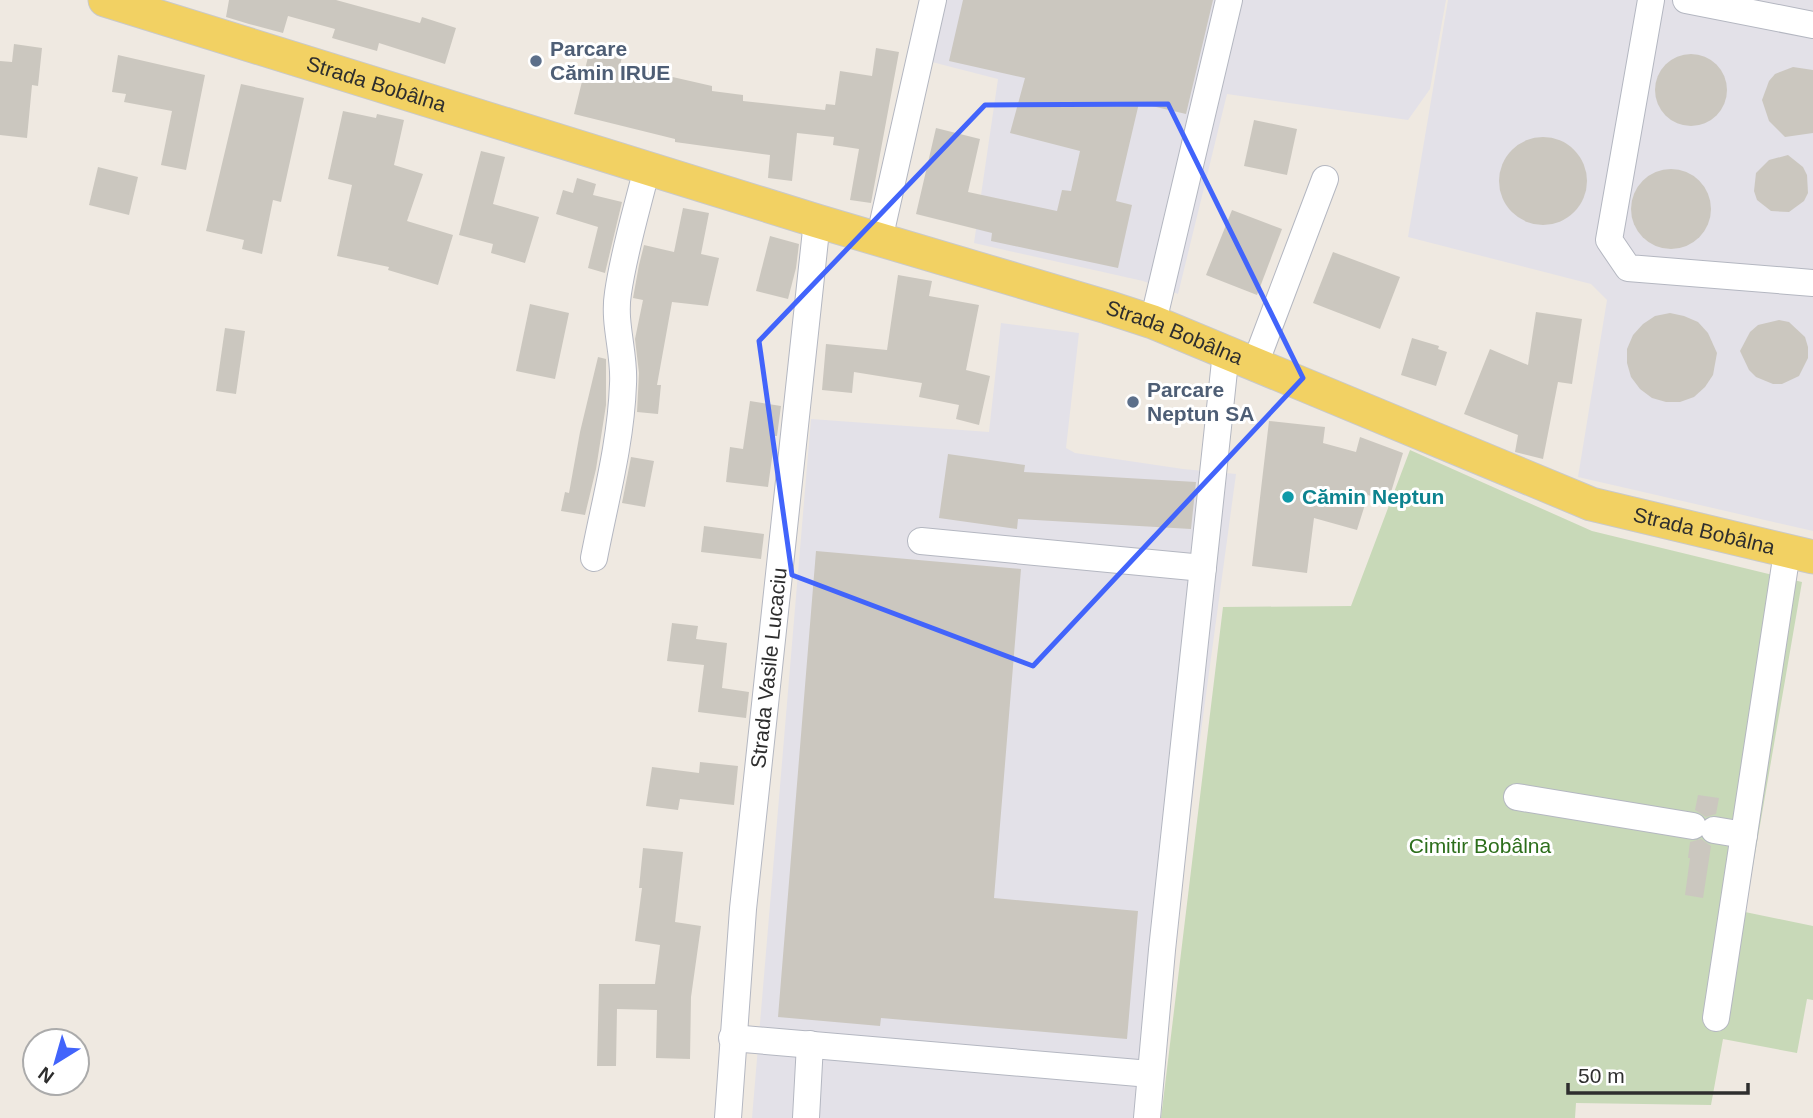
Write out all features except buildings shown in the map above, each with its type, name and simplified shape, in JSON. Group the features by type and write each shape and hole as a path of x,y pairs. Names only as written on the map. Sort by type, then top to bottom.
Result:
{"main road":[{"name":"Strada Bobâlna","path":"105,0 817,221 1153,322 1591,504 1800,555"}],"street":[{"path":"879,240 933,0"},
{"path":"1153,322 1229,0"},
{"path":"1651,0 1609,240 1628,268 1813,283"},
{"path":"1686,0 1813,25"},
{"path":"594,558 617,442 624,380 616,327 617,294 647,168"},
{"path":"1147,1118 1203,568 1241,358 1325,179"},
{"name":"Strada Vasile Lucaciu","path":"728,1118 744,895 817,221"},
{"path":"921,541 1203,568"},
{"path":"1716,1018 1744,835 1800,555"},
{"path":"1517,797 1744,835"},
{"path":"732,1038 1150,1073"},
{"path":"806,1118 810,1044"}],"highlighted area":[{"path":"1168,104 1303,378 1033,666 792,575 759,341 985,105"}],"shaded area":[{"path":"941,0 1446,0 1430,89 1408,120 1227,94 1178,294 1143,281 974,243 998,79 928,61"},
{"path":"1448,0 1813,0 1813,531 1578,477 1607,300 1591,284 1408,237"},
{"path":"1001,323 1079,333 1066,448 1075,453 1236,474 1197,761 1154,1118 752,1118 811,419 989,432"}],"green space":[{"name":"Cimitir Bobâlna","path":"1410,450 1592,531 1802,582 1745,912 1813,926 1813,1000 1807,999 1797,1053 1723,1039 1711,1105 1576,1103 1575,1118 1161,1118 1223,607 1351,606"}],"place":[{"name":"Parcare Cămin IRUE","path":"536,61"},
{"name":"Parcare Neptun SA","path":"1133,402"},
{"name":"Cămin Neptun","path":"1288,497"}]}
